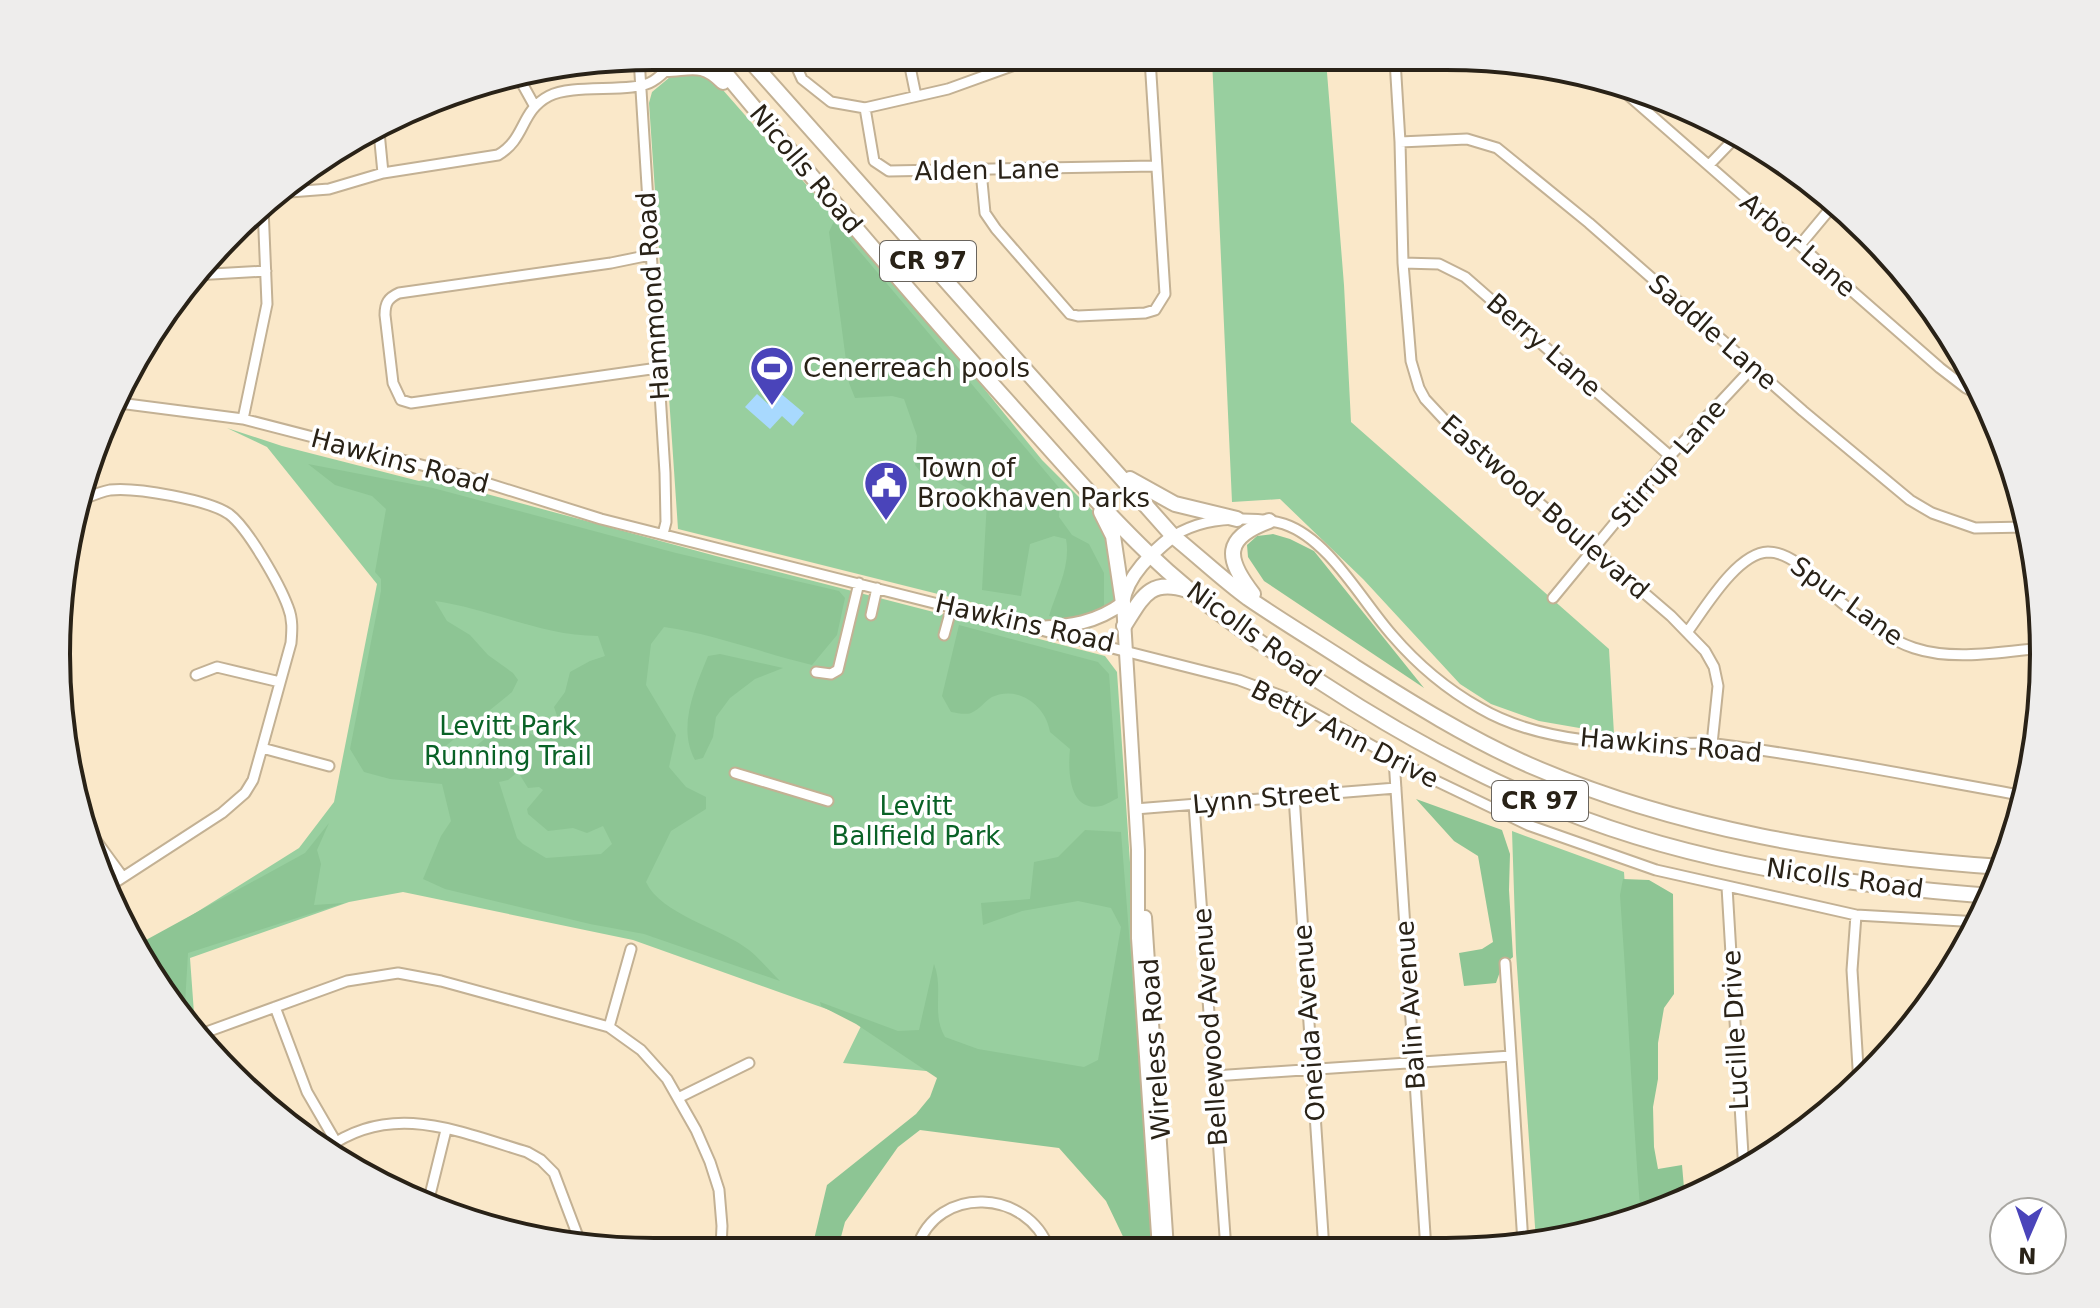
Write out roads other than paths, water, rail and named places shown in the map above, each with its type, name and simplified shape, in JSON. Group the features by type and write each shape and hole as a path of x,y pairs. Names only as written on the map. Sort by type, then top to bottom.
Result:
{"highway":[{"path":"710,70 751,105"},
{"name":"Nicolls Road","path":"722,70 952,339 1094,497 1150,555 1193,592 1275,653 1368,713 1467,769 1564,811 1659,842 1778,870 1846,882 1978,895"},
{"name":"Nicolls Road","path":"760,70 1173,536 1263,607 1412,704 1470,737 1567,781 1636,805 1736,831 1823,849 1924,862 1990,866"},
{"path":"1111,465 1144,489 1175,504 1237,519"},
{"path":"1094,497 1113,536 1123,603"},
{"path":"1263,607 1237,573 1233,555 1241,534 1269,521"},
{"path":"1124,626 1152,588 1173,586 1193,592"}],"main road":[{"name":"Hawkins Road","path":"1125,649 1123,603 1128,587 1150,555 1173,536"},
{"path":"1038,628 1074,626 1095,620 1123,603"},
{"name":"Wireless Road","path":"1125,649 1166,1238"},
{"name":"Wireless Road","path":"1138,850 1138,938 1158,1238"}],"street":[{"name":"Hammond Road","path":"639,70 666,488 663,534"},
{"path":"297,191 329,189 383,173 498,155 512,147 534,105 552,94 651,83 661,70"},
{"path":"798,70 802,79 831,102 865,108 980,79 1003,70"},
{"path":"911,70 916,96"},
{"path":"981,171 985,213 1070,314 1145,313 1155,310 1165,294 1151,70"},
{"name":"Eastwood Boulevard","path":"1396,70 1403,263 1411,361 1419,388 1452,428 1688,631 1710,658 1716,676 1718,695 1712,744"},
{"path":"523,85 534,105"},
{"name":"Arbor Lane","path":"1635,101 1736,192 1965,387"},
{"name":"Alden Lane","path":"865,108 874,161 889,171 1155,166"},
{"path":"380,139 383,173"},
{"name":"Saddle Lane","path":"1400,142 1467,139 1497,148 1920,506 1975,528 2016,527"},
{"path":"1709,165 1730,144"},
{"path":"1800,245 1827,212"},
{"path":"243,419 267,304 264,220"},
{"path":"650,255 399,293 391,296 385,304 385,315 393,383 401,400 411,403 658,368"},
{"name":"Berry Lane","path":"1403,263 1439,264 1465,277 1670,456"},
{"path":"211,274 266,271"},
{"name":"Stirrup Lane","path":"1553,598 1670,456 1753,367"},
{"name":"Hawkins Road","path":"126,404 243,419 464,476 601,519 1125,649"},
{"path":"92,496 122,490 220,508 243,526 291,615 291,643 253,780 245,793 234,804 116,881"},
{"name":"Hawkins Road","path":"1173,536 1189,527 1217,519 1269,521 1298,531 1336,561 1394,637 1418,662 1480,709 1521,725 1581,739 1712,744 2013,794"},
{"name":"Spur Lane","path":"1688,631 1736,568 1750,557 1767,552 1786,557 1878,630 1914,648 1952,654 2030,649"},
{"path":"816,672 831,674 838,670 859,583"},
{"path":"871,615 877,588"},
{"path":"944,635 952,606"},
{"name":"Betty Ann Drive","path":"1125,649 1268,690 1459,793 1564,839 1656,870 1856,915 1964,924"},
{"path":"196,675 217,667 280,682"},
{"path":"262,748 329,766"},
{"name":"Balin Avenue","path":"1394,759 1425,1238"},
{"path":"735,773 828,801"},
{"name":"Lynn Street","path":"1135,809 1396,788"},
{"name":"Oneida Avenue","path":"1294,796 1323,1238"},
{"name":"Bellewood Avenue","path":"1194,804 1225,1238"},
{"path":"105,853 122,876"},
{"name":"Lucille Drive","path":"1727,887 1743,1157"},
{"path":"1856,915 1852,970 1858,1068"},
{"path":"609,1027 631,949"},
{"path":"1505,963 1522,1233"},
{"path":"209,1031 347,981 398,973 441,981 609,1027 632,1042 667,1079 705,1148 719,1190 721,1238"},
{"path":"275,1007 307,1092 336,1142 361,1129 397,1122 446,1130 527,1152 541,1160 557,1179 577,1233"},
{"path":"1214,1076 1511,1056"},
{"path":"678,1098 749,1063"},
{"path":"430,1194 446,1130"},
{"path":"922,1238 929,1225 946,1211 968,1202 990,1202 1007,1205 1028,1217 1044,1238"}],"water":[{"path":"779,392 804,413 793,426 782,416 770,429 745,407 757,394 768,404"}],"place":[{"name":"Cenerreach pools","path":"772,407"},
{"name":"Town of Brookhaven Parks","path":"886,522"}],"park label":[{"name":"Levitt Park Running Trail","path":"508,741"},
{"name":"Levitt Ballfield Park","path":"916,821"}]}
